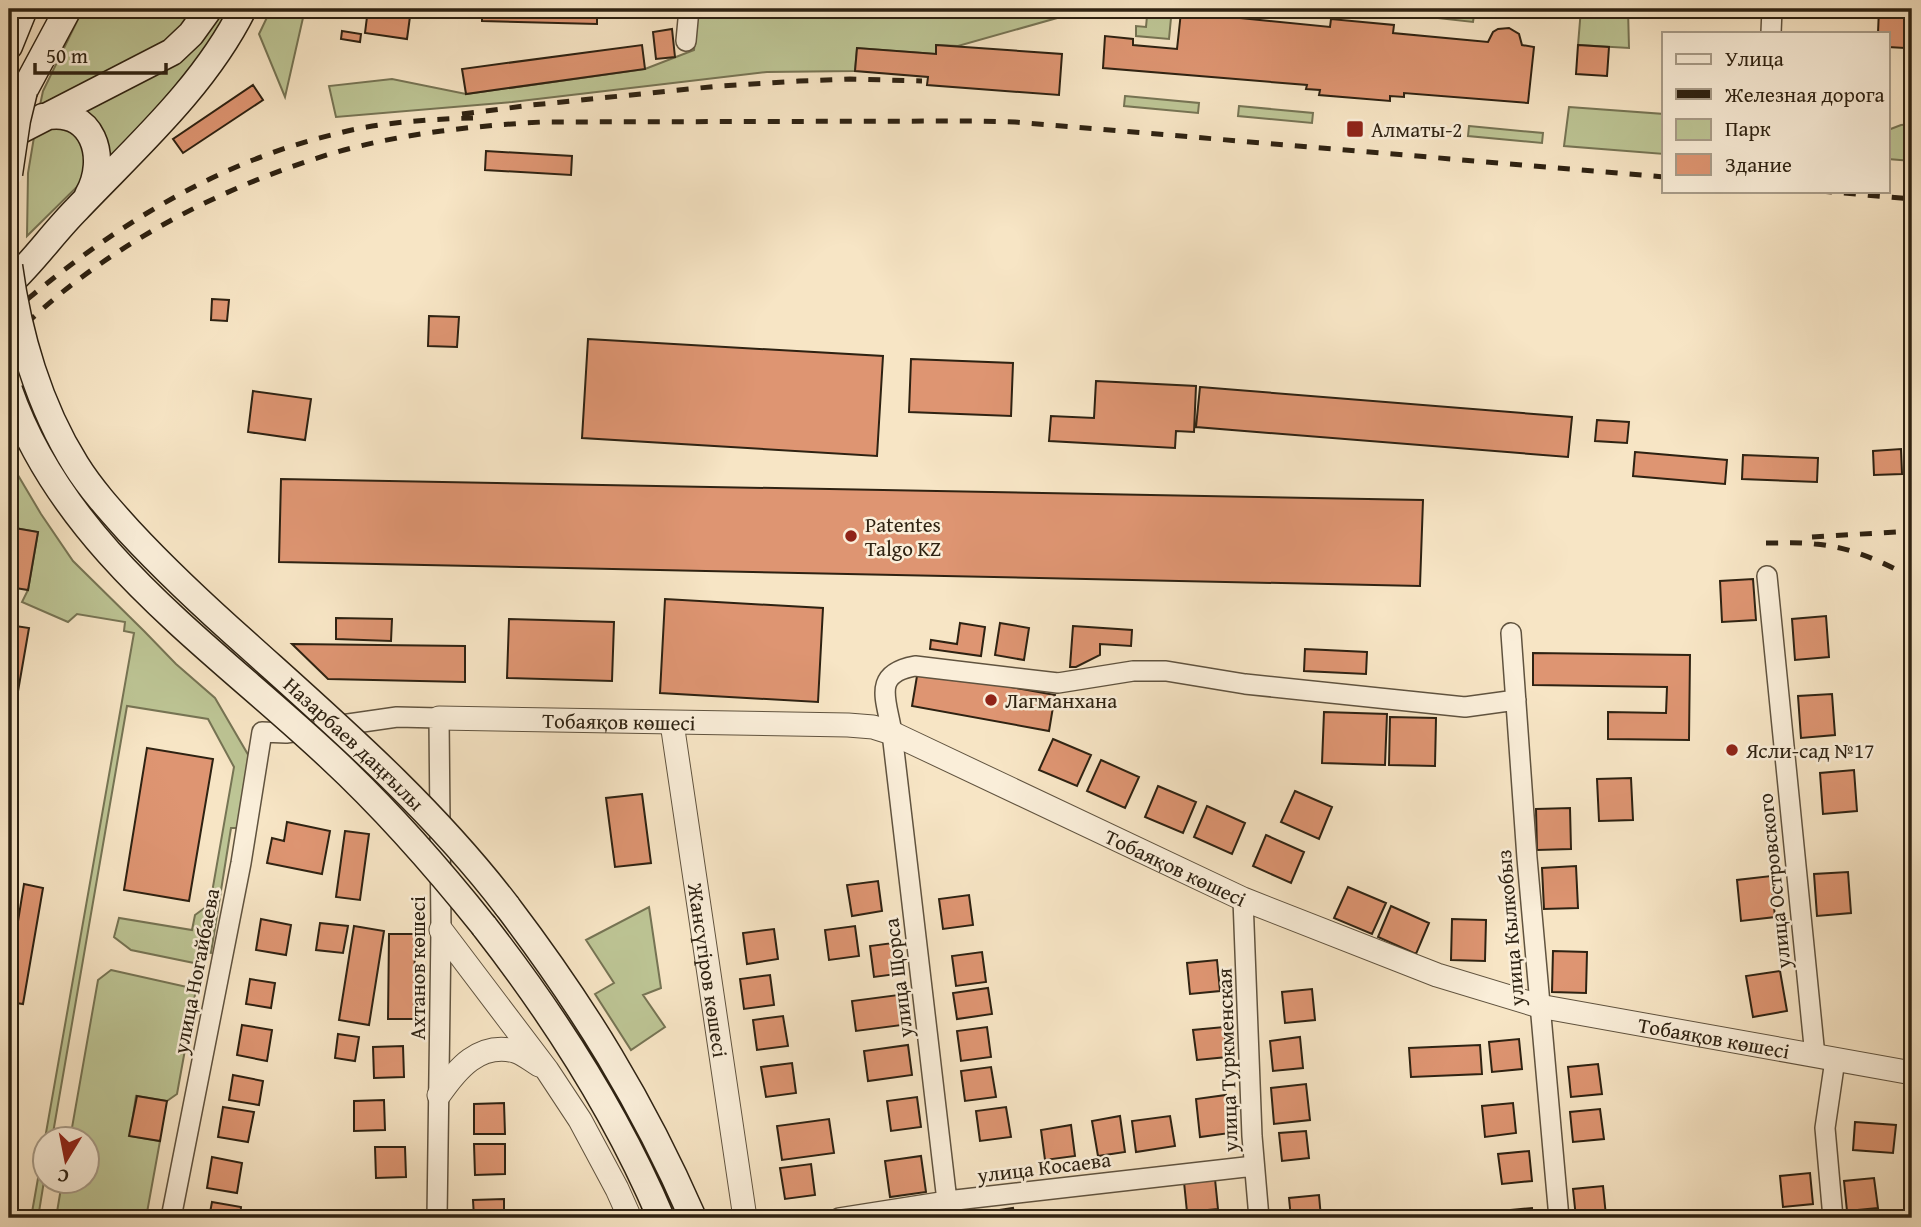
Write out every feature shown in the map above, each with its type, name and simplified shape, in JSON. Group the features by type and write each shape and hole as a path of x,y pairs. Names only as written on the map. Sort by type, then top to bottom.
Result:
{"main road":[{"path":"9,47 24,9"},
{"path":"9,174 24,91 57,9"},
{"path":"24,91 68,9"},
{"path":"9,136 172,52 191,34 209,9"},
{"name":"Назарбаев даңғылы","path":"243,9 224,41 184,96 112,174 11,276 18,317 43,397 64,445 95,492 153,557 396,780 464,853 508,906 548,959 610,1056 639,1106 693,1218"},
{"path":"43,117 60,115 72,118 81,123 92,136 97,152 96,171 92,187 83,202"},
{"name":"Назарбаев даңғылы","path":"9,390 25,430 49,475 102,546 151,597 371,797 420,849 484,926 553,1018 586,1072 619,1129 661,1218"}],"street":[{"path":"686,41 690,9"},
{"path":"1771,32 1772,9"},
{"name":"улица Островского","path":"1767,576 1825,1058 1825,1128 1833,1218"},
{"name":"улица Кылкобыз","path":"1511,633 1539,1006 1559,1218"},
{"name":"улица Щорса","path":"948,1210 885,687 887,678 905,668 915,666 1058,683 1133,671 1166,671 1245,684 1465,707 1516,700"},
{"name":"улица Ногайбаева","path":"171,1218 241,863 262,732 286,733 397,717 439,718"},
{"name":"Тобаяқов көшесі","path":"439,718 873,727 892,733 1242,899 1437,975 1539,1006 1912,1073"},
{"name":"Ахтанов көшесі","path":"437,1218 441,930 439,718"},
{"name":"Жансүгіров көшесі","path":"673,723 745,1218"},
{"name":"улица Туркменская","path":"1242,899 1258,1218"},
{"path":"441,930 548,1070 580,1120 630,1218"},
{"path":"439,1095 453,1075 478,1053 516,1051 548,1070"},
{"name":"улица Косаева","path":"839,1218 948,1210 1254,1166"}],"green space":[{"path":"83,9 196,9 175,35 143,55 40,105 43,91"},
{"path":"219,9 235,9 226,26 102,172 69,110"},
{"path":"271,9 305,9 285,97 259,34"},
{"path":"698,9 1089,9 958,46 937,45 936,54 857,48 855,71 767,72 512,102 336,117 329,86 392,79 466,94 645,69 694,50"},
{"path":"1402,9 1475,9 1473,22 1401,14"},
{"path":"1581,9 1628,9 1629,48 1578,45"},
{"path":"1147,16 1171,18 1169,39 1136,36 1136,26 1146,27"},
{"path":"1125,96 1199,103 1198,113 1124,106"},
{"path":"1239,106 1313,113 1312,123 1238,116"},
{"path":"1569,107 1662,114 1662,154 1564,146"},
{"path":"1912,124 1912,161 1890,159 1890,129"},
{"path":"36,125 79,131 88,176 27,236 28,173"},
{"path":"1469,126 1543,133 1542,143 1468,136"},
{"path":"9,460 73,561 176,664 215,698 250,758 239,828 231,828 211,953 202,952 199,964 131,950 114,937 119,918 192,930 195,915 210,904 234,767 208,719 127,706 54,1126 47,1126 134,633 124,631 125,622 77,614 68,622 22,602 28,590 38,532 9,527"},
{"path":"649,907 661,988 643,995 665,1027 631,1050 595,994 614,983 586,940"},
{"path":"111,970 196,989 177,1094 167,1101 136,1096 130,1136 160,1141 146,1218 56,1218 60,1196 102,1196 102,1126 72,1126 98,980"},
{"path":"35,1196 42,1196 38,1218 31,1218"}],"building":[{"path":"368,9 411,9 407,39 365,33"},
{"path":"482,9 597,9 597,24 482,21"},
{"name":"Алматы-2","path":"1199,9 1230,9 1231,17 1330,27 1331,19 1394,25 1393,33 1488,42 1493,32 1509,28 1519,34 1522,45 1534,47 1528,103 1404,93 1404,97 1390,96 1390,101 1319,95 1320,90 1306,89 1307,85 1103,68 1105,36 1133,39 1133,45 1177,49 1181,12 1198,14"},
{"path":"1879,9 1907,9 1905,48 1890,47 1890,32 1878,32"},
{"path":"672,29 675,57 656,59 653,32"},
{"path":"342,31 361,34 360,42 341,39"},
{"path":"642,45 645,69 466,94 462,69"},
{"path":"936,45 1062,54 1059,95 927,85 928,77 855,71 857,48 936,54"},
{"path":"1578,45 1609,47 1607,76 1576,74"},
{"path":"253,85 263,100 183,153 173,139"},
{"path":"486,151 572,156 571,175 485,170"},
{"path":"212,299 229,300 227,321 211,320"},
{"path":"429,316 459,317 457,347 428,346"},
{"path":"588,339 883,356 877,456 582,438"},
{"path":"911,359 1013,363 1011,416 909,412"},
{"path":"1096,381 1196,386 1194,432 1176,431 1175,448 1049,441 1051,416 1094,418"},
{"path":"1200,387 1572,417 1568,457 1196,427"},
{"path":"253,391 311,399 305,440 248,432"},
{"path":"1597,420 1629,422 1627,443 1595,441"},
{"path":"1901,449 1902,474 1874,475 1873,451"},
{"path":"1635,452 1727,460 1725,484 1633,476"},
{"path":"1743,455 1818,458 1817,482 1742,479"},
{"name":"Patentes Talgo KZ","path":"281,479 1423,500 1420,586 279,562"},
{"path":"9,527 38,532 28,590 9,587"},
{"path":"1753,579 1756,620 1722,622 1720,581"},
{"path":"665,599 823,608 818,702 660,693"},
{"path":"1826,616 1829,657 1795,660 1792,619"},
{"path":"336,618 392,619 391,641 336,639"},
{"path":"509,619 614,622 612,681 507,678"},
{"path":"960,623 985,627 981,656 930,649 931,640 957,644"},
{"path":"1000,623 1029,628 1024,660 995,655"},
{"path":"9,625 29,628 9,743"},
{"path":"1073,626 1132,630 1131,646 1100,644 1100,655 1076,667 1070,667"},
{"path":"292,644 465,646 465,682 328,679"},
{"path":"1305,649 1367,652 1366,674 1304,671"},
{"path":"1533,653 1690,655 1689,740 1608,739 1608,712 1666,713 1667,687 1533,685"},
{"path":"918,670 1055,695 1049,731 912,706"},
{"path":"1832,694 1835,735 1801,738 1798,696"},
{"path":"1324,712 1387,714 1385,765 1322,763"},
{"path":"1390,717 1436,718 1435,766 1389,765"},
{"path":"1053,739 1091,755 1077,786 1039,770"},
{"path":"147,748 213,759 189,901 124,890"},
{"path":"1101,760 1139,777 1125,808 1087,791"},
{"path":"1854,770 1857,811 1823,814 1820,773"},
{"path":"1631,778 1633,820 1599,821 1597,779"},
{"path":"1158,786 1196,802 1183,833 1145,817"},
{"path":"1295,791 1332,807 1319,839 1281,822"},
{"path":"642,794 651,863 615,867 606,798"},
{"path":"1207,806 1245,823 1232,854 1194,837"},
{"path":"1570,808 1571,849 1537,850 1536,809"},
{"path":"287,822 330,831 322,874 267,863 272,838 284,841"},
{"path":"345,831 369,834 360,900 336,897"},
{"path":"1266,835 1304,852 1291,883 1253,866"},
{"path":"1576,866 1578,908 1544,909 1542,868"},
{"path":"1848,872 1851,913 1817,916 1814,874"},
{"path":"1771,876 1775,917 1741,921 1737,880"},
{"path":"878,881 882,911 852,916 847,885"},
{"path":"24,884 43,888 23,1004 9,1002 9,977"},
{"path":"1348,887 1386,903 1372,934 1334,918"},
{"path":"969,895 973,925 943,929 939,899"},
{"path":"1391,906 1429,923 1416,954 1378,937"},
{"path":"261,919 291,925 286,955 256,950"},
{"path":"1452,919 1486,920 1485,961 1451,960"},
{"path":"320,923 348,926 343,953 316,950"},
{"path":"354,926 384,931 369,1025 339,1020"},
{"path":"855,926 859,956 829,960 825,930"},
{"path":"774,929 778,959 747,964 743,933"},
{"path":"389,934 415,934 414,1019 388,1019"},
{"path":"900,942 904,973 874,977 870,946"},
{"path":"1553,951 1587,952 1586,993 1552,992"},
{"path":"982,952 986,982 956,986 952,956"},
{"path":"1217,960 1220,991 1190,994 1187,963"},
{"path":"1780,971 1787,1011 1753,1017 1746,976"},
{"path":"770,975 774,1005 744,1009 740,979"},
{"path":"250,979 275,983 271,1008 246,1004"},
{"path":"988,988 992,1014 957,1019 953,993"},
{"path":"1312,989 1315,1020 1285,1023 1282,992"},
{"path":"898,995 902,1025 856,1031 852,1001"},
{"path":"783,1016 788,1046 757,1050 753,1020"},
{"path":"242,1025 272,1030 267,1061 237,1055"},
{"path":"987,1027 991,1057 961,1061 957,1031"},
{"path":"1224,1027 1227,1057 1197,1060 1193,1030"},
{"path":"338,1034 359,1037 355,1061 335,1058"},
{"path":"1300,1037 1303,1068 1273,1071 1270,1041"},
{"path":"1519,1039 1522,1069 1492,1072 1489,1042"},
{"path":"908,1045 912,1075 868,1081 864,1051"},
{"path":"1480,1045 1482,1074 1411,1077 1409,1048"},
{"path":"403,1046 404,1077 374,1078 373,1047"},
{"path":"792,1063 796,1093 766,1097 761,1067"},
{"path":"1598,1064 1602,1094 1571,1097 1568,1067"},
{"path":"991,1067 996,1097 965,1101 961,1071"},
{"path":"233,1075 263,1081 259,1105 229,1100"},
{"path":"1306,1084 1310,1120 1274,1124 1271,1088"},
{"path":"1226,1095 1230,1133 1200,1137 1196,1099"},
{"path":"137,1096 167,1101 160,1141 129,1136"},
{"path":"917,1097 921,1127 891,1131 887,1101"},
{"path":"384,1100 385,1130 354,1131 354,1101"},
{"path":"504,1103 505,1134 474,1134 474,1104"},
{"path":"1513,1103 1516,1133 1485,1137 1482,1106"},
{"path":"223,1107 254,1112 248,1142 218,1137"},
{"path":"1006,1107 1011,1137 980,1141 976,1111"},
{"path":"1600,1109 1604,1139 1573,1142 1570,1112"},
{"path":"1120,1116 1125,1152 1098,1156 1092,1121"},
{"path":"1170,1116 1175,1146 1136,1152 1132,1121"},
{"path":"829,1119 834,1153 782,1160 777,1126"},
{"path":"1855,1122 1896,1125 1893,1153 1853,1150"},
{"path":"1071,1125 1075,1156 1045,1160 1041,1130"},
{"path":"1306,1131 1309,1158 1282,1161 1279,1133"},
{"path":"474,1144 505,1144 505,1174 475,1175"},
{"path":"375,1147 405,1147 406,1177 376,1178"},
{"path":"1529,1151 1532,1181 1502,1184 1498,1154"},
{"path":"921,1156 926,1192 890,1197 885,1161"},
{"path":"212,1157 242,1163 237,1193 207,1188"},
{"path":"811,1164 815,1195 785,1199 780,1168"},
{"path":"1810,1173 1813,1204 1783,1207 1780,1176"},
{"path":"1874,1178 1878,1208 1847,1211 1844,1181"},
{"path":"1215,1179 1218,1209 1187,1212 1184,1182"},
{"path":"1603,1186 1606,1216 1576,1218 1573,1189"},
{"path":"1319,1195 1321,1218 1291,1218 1289,1198"},
{"path":"504,1199 504,1218 474,1218 473,1200"},
{"path":"212,1202 241,1207 240,1218 209,1218"},
{"path":"1013,1208 1015,1218 979,1218 979,1213"},
{"path":"1532,1208 1533,1218 1490,1218 1490,1212"},
{"path":"1245,1211 1245,1218 1209,1218 1209,1215"},
{"path":"272,1212 303,1216 271,1218"}],"railway":[{"path":"462,114 719,86 850,79 922,81"},
{"path":"9,315 81,257 120,230 159,206 242,164 286,148 358,129 407,122 473,118"},
{"path":"9,341 43,309 119,251 204,203 248,183 337,152 413,135 464,128 542,122 1015,122 1662,177"},
{"path":"1832,192 1912,199"},
{"path":"1812,537 1912,531"},
{"path":"1766,543 1809,543 1841,548 1912,578"}],"place":[{"name":"Алматы-2","path":"1355,129"},
{"name":"Patentes Talgo KZ","path":"851,536"},
{"name":"Лагманхана","path":"991,700"},
{"name":"Ясли-сад №17","path":"1732,750"}]}
